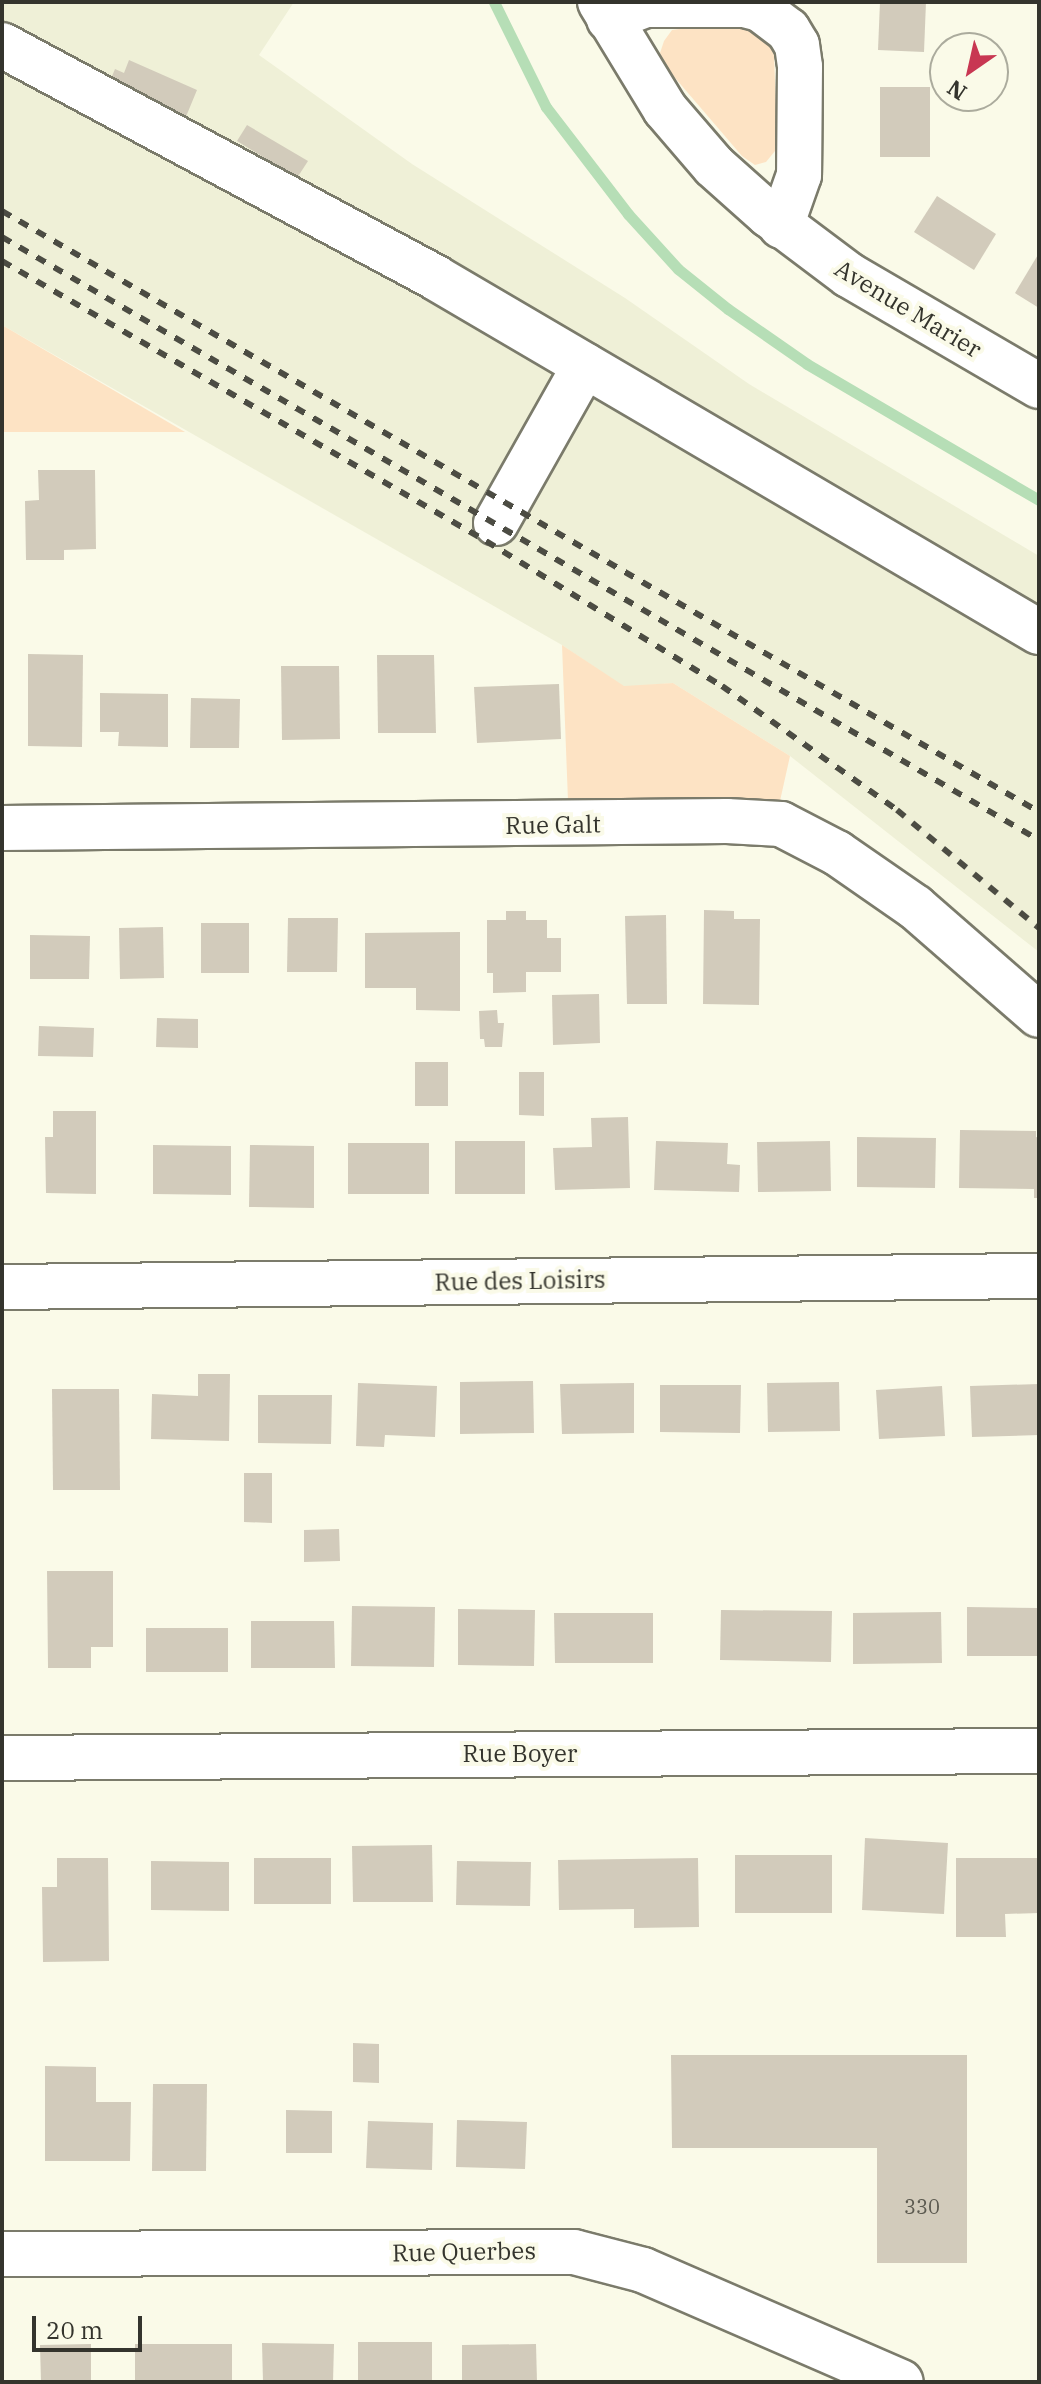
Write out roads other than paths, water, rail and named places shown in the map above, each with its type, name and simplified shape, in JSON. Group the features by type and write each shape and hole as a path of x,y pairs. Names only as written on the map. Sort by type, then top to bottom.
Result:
{"street":[{"name":"Avenue Marier","path":"781,226 799,175 800,67 797,45 788,30 760,9 726,4 646,5 604,10 645,80 690,139 781,226 849,275 1039,386"},
{"path":"2,45 380,247 1039,632"},
{"path":"496,523 585,365"},
{"name":"Rue Galt","path":"2,828 727,821 781,824 814,839 880,881 940,926 1039,1015"},
{"name":"Rue des Loisirs","path":"2,1287 1039,1276"},
{"name":"Rue Boyer","path":"2,1758 1039,1751"},
{"name":"Rue Querbes","path":"2,2254 574,2252 643,2270 901,2382"}],"waterway":[{"path":"494,2 546,107 628,214 678,269 728,309 807,364 1039,500"}],"railway":[{"path":"2,211 1039,812"},
{"path":"2,237 1039,840"},
{"path":"2,261 486,541 722,686 897,810 1039,928"}]}
